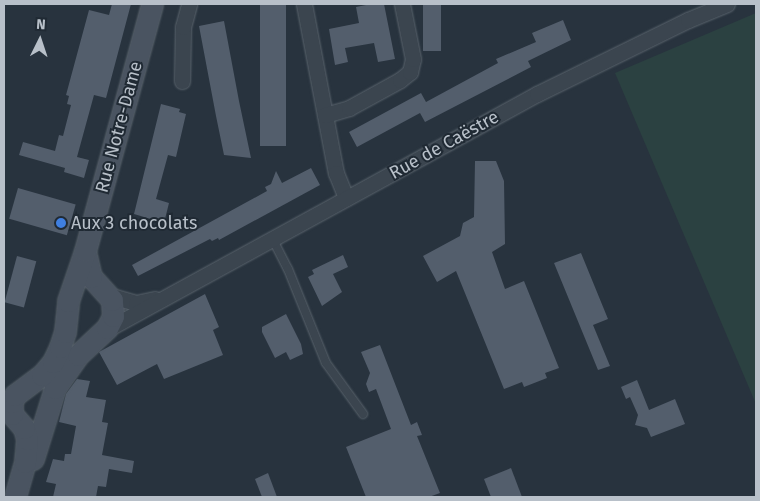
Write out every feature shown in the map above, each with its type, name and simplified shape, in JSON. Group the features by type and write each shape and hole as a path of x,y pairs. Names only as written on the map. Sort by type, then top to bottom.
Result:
{"main road":[{"name":"Rue Notre-Dame","path":"13,408 42,375 57,353 64,332 67,304 85,251 152,4"},
{"name":"Rue Notre-Dame","path":"23,497 52,394 65,372 82,350 107,328 113,316 114,307 105,292 89,273 85,251"},
{"path":"70,296 84,287 105,292"},
{"path":"13,408 28,424 37,423 46,414"},
{"path":"13,408 26,430 27,446 15,497"}],"street":[{"path":"182,81 183,27 190,4"},
{"path":"304,4 336,173 346,198"},
{"path":"325,116 349,108 400,80 410,72 413,59 402,4"},
{"name":"Rue de Caëstre","path":"100,333 137,315 166,296 559,83 688,20 727,4"},
{"name":"Rue de Caëstre","path":"105,292 118,299 136,303 166,296"}],"lane":[{"path":"272,238 288,269 326,363 362,414"}],"green space":[{"path":"756,13 756,404 615,73"}],"building":[{"path":"112,4 131,4 106,98 94,95 77,157 89,160 84,178 64,172 65,168 19,155 23,142 55,151 59,135 63,136 71,105 67,104 69,96 66,95 89,10 109,15"},
{"path":"260,4 286,4 286,146 260,146"},
{"path":"384,4 395,59 378,62 374,43 345,48 348,62 335,65 329,29 359,23 356,7"},
{"path":"423,4 441,4 441,51 423,51"},
{"path":"563,20 571,40 528,61 531,67 425,122 420,113 357,147 349,132 421,93 426,102 498,63 496,59 536,42 532,33"},
{"path":"224,21 251,158 224,155 216,116 199,26"},
{"path":"161,104 180,109 179,112 186,114 176,157 168,155 156,199 169,203 164,223 134,214"},
{"path":"475,161 496,161 504,181 505,244 492,252 505,289 524,281 559,368 545,373 547,378 524,387 522,382 504,389 456,271 437,282 423,256 460,236 463,223 474,217"},
{"path":"311,168 320,185 219,240 218,238 212,241 210,239 138,276 132,265 267,191 265,187 271,184 276,171 282,183"},
{"path":"18,188 76,205 67,235 9,219"},
{"path":"581,253 608,319 593,325 610,366 598,370 554,263"},
{"path":"343,255 348,267 333,274 342,292 322,306 308,277 314,274 312,270"},
{"path":"17,256 36,261 24,308 5,302"},
{"path":"205,294 219,327 213,330 223,355 164,379 157,364 117,385 99,352"},
{"path":"286,314 301,344 303,354 290,360 286,352 275,358 262,332 262,327"},
{"path":"380,345 411,425 417,422 422,435 417,436 440,493 429,497 366,497 346,447 391,429 376,389 369,392 366,384 370,373 361,352"},
{"path":"77,379 90,381 86,397 106,400 102,422 108,423 102,455 134,461 132,473 109,469 106,487 98,486 96,497 53,497 56,484 46,482 53,459 64,461 65,454 71,454 76,426 59,422 66,394"},
{"path":"637,380 649,410 675,399 685,424 651,437 647,428 635,425 638,415 630,397 626,399 621,387"},
{"path":"511,468 522,497 491,497 484,479"},
{"path":"268,473 277,497 262,497 255,479"}],"place":[{"name":"Aux 3 chocolats","path":"61,223"}]}
